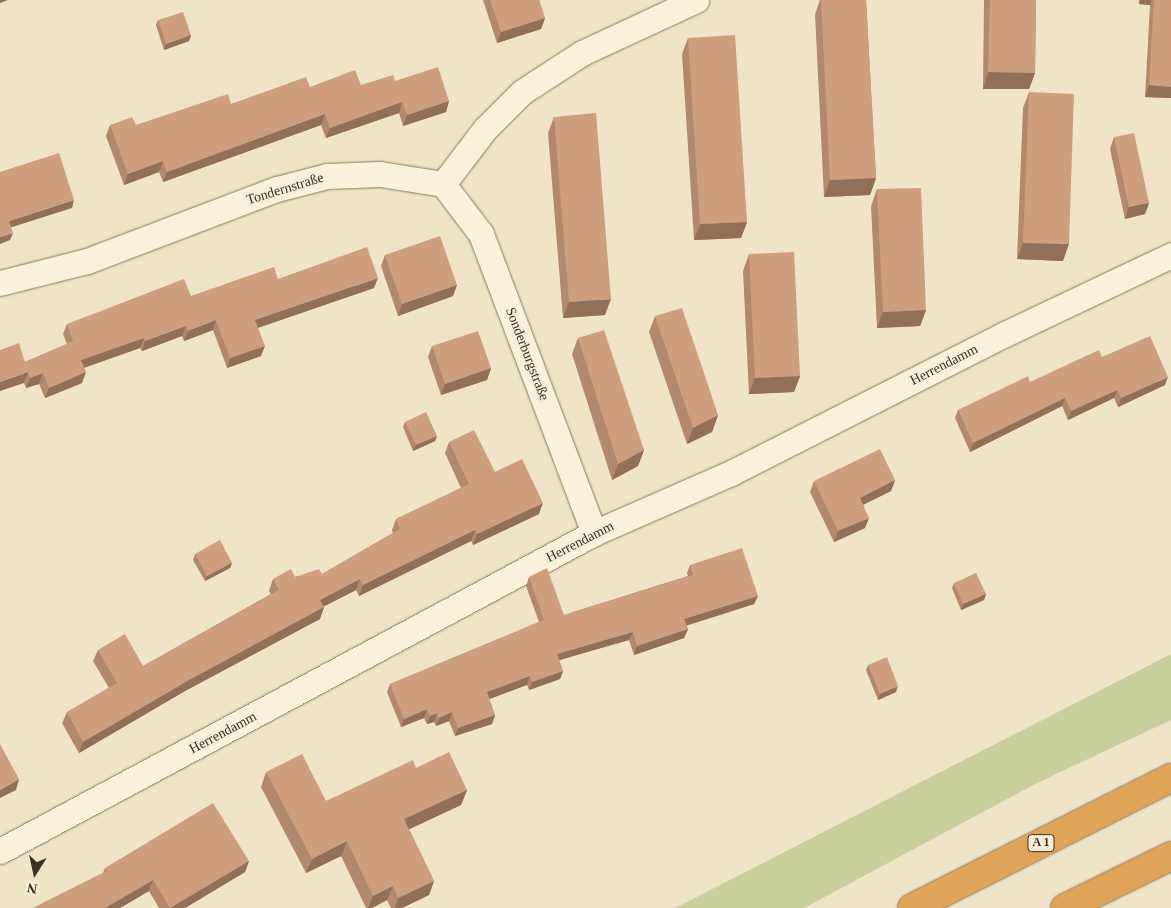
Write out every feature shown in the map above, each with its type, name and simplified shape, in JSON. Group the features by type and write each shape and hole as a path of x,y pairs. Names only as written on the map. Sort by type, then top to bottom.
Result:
{"highway":[{"name":"A 1","path":"912,908 1171,778"},
{"path":"1065,908 1171,856"}],"street":[{"path":"443,184 485,129 522,92 582,53 696,0"},
{"name":"Tondernstraße","path":"0,283 86,261 277,188 328,176 380,174 443,184"},
{"name":"Sonderburgstraße","path":"443,184 481,234 594,533"},
{"name":"Herrendamm","path":"0,851 594,533 731,473 1005,334 1171,255"}],"green space":[{"path":"1171,654 1171,720 1035,784 804,908 675,908"}],"building":[{"path":"490,0 539,0 545,18 501,32"},
{"path":"821,0 866,0 876,178 830,180"},
{"path":"990,0 1036,0 1035,73 988,72"},
{"path":"1154,0 1171,0 1171,87 1149,85"},
{"path":"183,12 191,35 166,44 158,20"},
{"path":"735,35 747,222 700,224 688,38"},
{"path":"438,67 449,101 407,115 402,102 330,128 325,114 167,172 163,161 128,174 110,125 132,117 136,125 228,94 231,104 306,77 310,87 355,70 361,85 393,75 395,81"},
{"path":"1029,92 1074,94 1069,244 1023,243"},
{"path":"596,113 611,299 569,302 554,117"},
{"path":"1134,133 1149,203 1129,207 1114,137"},
{"path":"59,153 74,200 9,221 13,233 0,237 0,172"},
{"path":"921,188 926,310 883,312 877,189"},
{"path":"440,236 457,285 402,304 385,255"},
{"path":"367,247 378,278 255,320 265,346 230,358 216,320 188,331 186,326 145,341 144,338 81,360 86,372 49,388 43,373 30,378 28,372 0,382 0,350 19,343 25,362 73,341 67,324 184,279 191,296 274,267 278,279"},
{"path":"794,252 800,376 755,378 749,254"},
{"path":"682,308 718,415 693,428 655,316"},
{"path":"604,330 644,450 618,464 578,338"},
{"path":"478,331 491,368 445,384 432,346"},
{"path":"1150,336 1168,377 1121,398 1117,390 1071,411 1065,398 973,443 958,410 1028,376 1030,382 1099,350 1102,357"},
{"path":"426,412 437,436 416,445 405,422"},
{"path":"474,430 495,472 522,459 543,503 477,534 475,530 363,585 360,579 320,600 324,607 189,680 83,742 67,712 117,683 98,650 125,634 143,666 279,590 273,579 291,569 295,577 319,569 322,574 400,529 396,519 469,484 449,442"},
{"path":"880,449 895,480 860,498 869,518 838,531 814,481"},
{"path":"220,540 232,563 207,576 195,554"},
{"path":"742,548 758,596 684,619 688,629 637,646 633,632 557,654 563,671 532,682 530,676 487,692 495,715 458,728 452,712 439,718 437,713 430,716 427,709 404,719 390,684 544,620 529,577 547,568 564,615 693,575 690,565"},
{"path":"976,573 986,594 963,604 954,583"},
{"path":"887,657 898,686 880,694 868,665"},
{"path":"0,744 19,779 0,790"},
{"path":"449,752 467,790 404,819 434,881 398,898 393,886 373,896 347,841 312,859 266,772 302,754 326,801 413,760 416,768"},
{"path":"213,803 249,861 170,908 153,880 105,908 33,908 107,871 105,868"}]}
